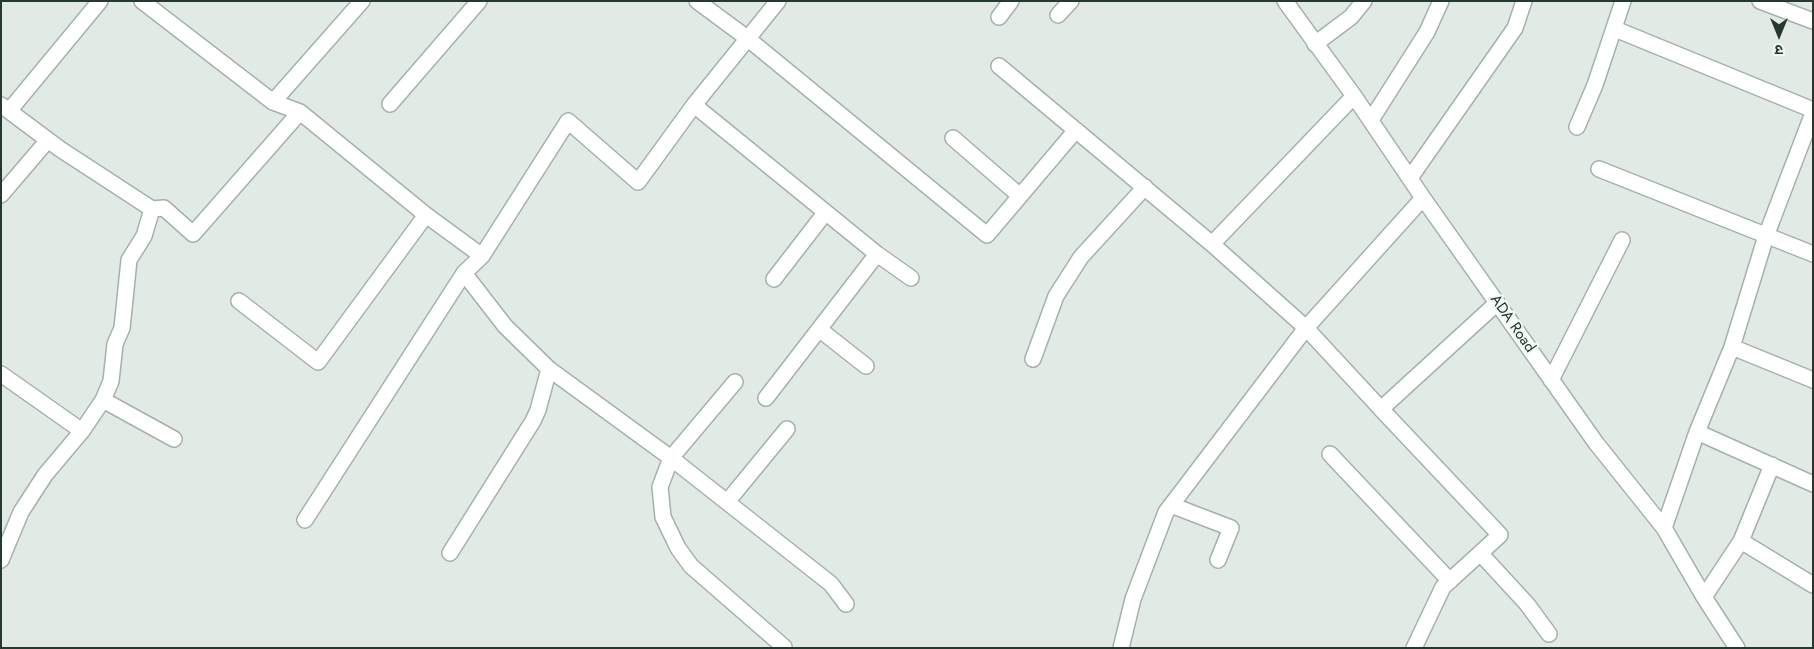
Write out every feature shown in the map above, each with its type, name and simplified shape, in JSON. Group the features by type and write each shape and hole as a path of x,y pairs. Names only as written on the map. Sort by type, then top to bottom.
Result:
{"street":[{"path":"100,1 5,108 48,140 152,208 164,208 193,234 300,112"},
{"path":"142,1 273,102 300,112 426,215 482,256"},
{"path":"273,102 362,1"},
{"path":"390,104 479,1"},
{"path":"697,1 747,38 987,236 1076,130"},
{"path":"305,520 464,273 482,256 568,121 638,182 694,105 778,1"},
{"path":"998,17 1011,1"},
{"path":"1058,15 1070,1"},
{"name":"ADA Road","path":"1285,1 1371,120 1496,303 1596,443 1664,528 1704,597 1737,648"},
{"path":"1315,44 1352,17 1364,1"},
{"path":"1371,120 1428,32 1441,1"},
{"path":"1410,178 1515,28 1524,1"},
{"path":"1577,127 1595,84 1623,1"},
{"path":"1760,1 1813,21"},
{"path":"1615,29 1813,112 1766,236 1732,347 1696,432 1664,528"},
{"path":"999,66 1212,244 1306,328 1500,535 1443,587 1414,648"},
{"path":"1212,244 1354,96"},
{"path":"694,105 877,254 911,278"},
{"path":"953,138 1020,196"},
{"path":"1,196 48,140"},
{"path":"1599,168 1813,254"},
{"path":"1033,359 1056,296 1080,256 1145,187"},
{"path":"1121,648 1132,599 1166,512 1306,328 1423,198"},
{"path":"1,560 21,512 45,475 82,430 103,400 111,381 115,344 122,328 129,260 144,236 152,208"},
{"path":"774,279 826,213"},
{"path":"239,301 318,362 426,215"},
{"path":"1552,380 1622,240"},
{"path":"766,398 877,254"},
{"path":"464,273 505,326 549,369 671,458 831,584 846,604"},
{"path":"1382,409 1496,303"},
{"path":"819,329 866,366"},
{"path":"1732,347 1813,380"},
{"path":"450,553 533,421 538,410 549,369"},
{"path":"1,374 82,430"},
{"path":"735,382 671,458 660,487 663,517 678,548 691,566 784,647"},
{"path":"103,400 174,439"},
{"path":"727,502 787,429"},
{"path":"1696,432 1772,464 1813,484"},
{"path":"1330,454 1450,581"},
{"path":"1704,597 1741,541 1772,464"},
{"path":"1171,506 1231,528 1218,560"},
{"path":"1741,541 1813,585"},
{"path":"1480,553 1527,604 1549,634"}]}
